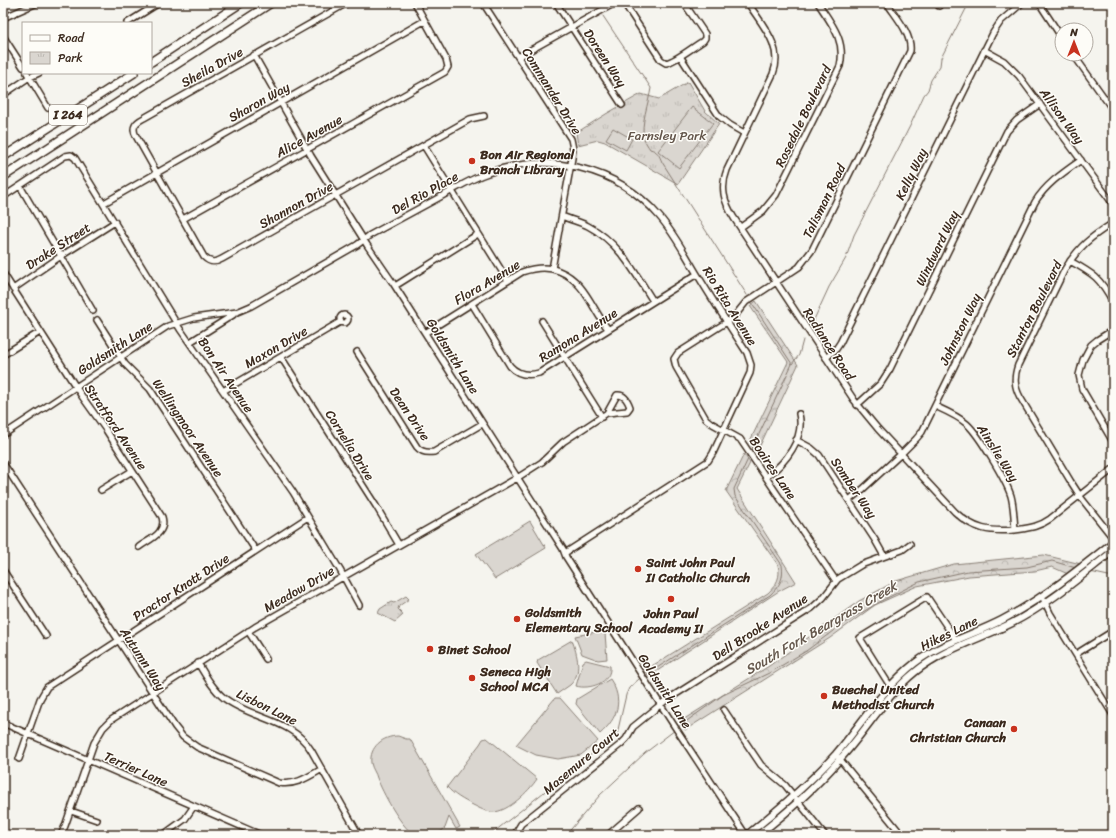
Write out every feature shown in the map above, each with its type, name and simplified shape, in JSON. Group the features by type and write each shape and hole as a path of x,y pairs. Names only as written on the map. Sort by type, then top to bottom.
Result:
{"highway":[{"path":"152,61 241,3"},
{"name":"I 264","path":"3,177 271,3"},
{"name":"I 264","path":"3,157 132,74"}],"main road":[{"name":"Hikes Lane","path":"746,835 794,796 835,754 873,704 904,672 927,655 956,640 1002,620 1042,596 1113,542"},
{"name":"Hikes Lane","path":"758,835 798,802 840,760 887,700 916,671 942,654 1013,622 1045,603 1113,551"}],"street":[{"path":"3,18 37,3"},
{"path":"129,22 159,3"},
{"name":"Sheila Drive","path":"156,173 134,133 134,127 136,124 144,118 347,3"},
{"path":"414,3 424,21"},
{"name":"Commander Drive","path":"483,3 571,139 573,149 552,269"},
{"name":"Doreen Way","path":"556,3 622,105"},
{"path":"518,57 615,3"},
{"path":"624,3 663,62 668,63 703,41 705,37 684,3"},
{"name":"Radiance Road","path":"748,3 772,39 777,57 777,63 726,170 723,188 724,197 728,207 776,283 857,405 955,512 966,522 992,531 1035,527 1044,523 1113,469"},
{"name":"Rosedale Boulevard","path":"741,227 764,211 776,195 840,66 841,49 839,38 818,3"},
{"name":"Talisman Road","path":"675,358 681,351 734,318 746,302 798,267 812,250 908,54 910,47 909,39 887,3"},
{"name":"Kelly Way","path":"826,358 840,343 993,33 1001,21 1022,3"},
{"path":"1039,3 1054,26"},
{"name":"Alice Avenue","path":"183,219 445,72 448,66 446,59 424,21"},
{"name":"Sharon Way","path":"104,203 424,21"},
{"path":"3,36 22,65"},
{"name":"Allison Way","path":"984,50 1004,61 1012,68 1113,204"},
{"path":"254,56 308,150 364,240"},
{"path":"680,56 720,116 730,125 744,133"},
{"path":"1079,62 1113,110"},
{"path":"3,95 28,75 48,108"},
{"name":"Windward Way","path":"857,405 881,383 890,369 1007,131 1017,120 1040,104"},
{"name":"Shannon Drive","path":"156,173 204,257 207,260 214,262 222,259 470,119 484,116"},
{"path":"424,146 508,281"},
{"name":"Bon Air Avenue","path":"20,186 65,156 71,155 75,158 104,203 176,323 292,492 360,604"},
{"name":"Johnston Way","path":"849,500 863,489 919,436 1035,202 1051,182 1081,160"},
{"name":"Del Rio Place","path":"364,240 482,175 511,166 537,163 570,165"},
{"name":"Rio Rita Avenue","path":"564,553 704,464 710,457 724,429 748,378 751,368 749,357 666,224 645,202 629,189 597,172 570,165"},
{"path":"3,197 20,186 93,311"},
{"path":"562,216 589,226 610,241 627,260 653,301"},
{"name":"Drake Street","path":"13,289 61,256 115,222"},
{"name":"Stanton Boulevard","path":"1113,223 1087,241 1070,261 1015,372 1015,382 1020,397 1080,495 1113,538"},
{"path":"395,286 478,234"},
{"name":"Goldsmith Lane","path":"3,435 168,326 194,318 237,312 263,300 364,240 395,286 673,724 746,835"},
{"path":"1070,261 1089,271 1098,278 1113,302"},
{"name":"Flora Avenue","path":"425,333 522,272 533,269 552,269 565,273 576,281 608,329"},
{"name":"Stratford Avenue","path":"3,273 40,332 162,517 163,523 160,532 138,546"},
{"name":"Ramona Avenue","path":"472,304 508,364 516,371 526,375 534,374 697,274"},
{"path":"190,342 237,312"},
{"name":"Wellingmoor Avenue","path":"97,320 127,367 150,389 256,551"},
{"path":"542,321 564,357 605,415"},
{"name":"Maxon Drive","path":"223,390 340,322"},
{"path":"1113,330 1091,345 1083,360 1079,375 1083,393 1113,442"},
{"path":"3,355 40,332"},
{"name":"Dean Drive","path":"357,352 416,447 421,450 426,452 434,452 482,424"},
{"name":"Cornelia Drive","path":"281,357 376,506 399,545"},
{"name":"Boaires Lane","path":"675,358 676,367 704,416 711,423 740,439 836,581"},
{"name":"Meadow Drive","path":"60,835 71,811 97,736 107,723 248,631 517,478 542,462 563,442 605,415 624,412 629,409 629,404 624,397 617,395 605,415"},
{"name":"Ainslie Way","path":"935,406 962,420 975,433 981,442 1009,490 1015,530"},
{"path":"766,477 780,467 785,461 796,440 800,428 799,414"},
{"name":"Somber Way","path":"796,440 819,455 884,556"},
{"name":"Autumn Way","path":"3,463 152,693 183,737 190,743 203,750 283,784 297,782 322,769"},
{"path":"101,490 132,471"},
{"name":"Proctor Knott Drive","path":"19,759 41,696 47,688 308,517"},
{"name":"Dell Brooke Avenue","path":"661,704 812,608 823,598 836,581 861,565 902,550 910,544"},
{"path":"3,570 46,636"},
{"path":"1042,596 1113,715"},
{"path":"890,686 860,638 927,597 956,640"},
{"path":"248,631 266,659"},
{"path":"1076,654 1113,632"},
{"name":"Lisbon Lane","path":"198,663 216,690 224,698 297,733 308,745 359,835"},
{"name":"Masemure Court","path":"515,834 521,824 626,740 634,727 661,704"},
{"path":"724,710 761,765 785,785 825,835"},
{"name":"Terrier Lane","path":"3,723 261,835"},
{"path":"835,754 902,835"},
{"path":"163,835 185,819 194,806"},
{"path":"608,835 639,808"},
{"path":"71,811 97,820"}],"green space":[{"name":"Farnsley Park","path":"688,82 705,111 719,124 678,184 605,142 598,140 578,145 576,133 606,114 641,94 659,99"},
{"path":"692,107 713,123 679,168 658,151"},
{"path":"613,128 632,139 626,150 606,139"},
{"path":"756,301 798,365 757,452 749,443 788,362 750,306"},
{"path":"744,454 750,463 737,489 796,582 779,591 648,677 644,671 768,593 778,580 778,565 726,491"},
{"path":"530,521 546,548 495,579 476,554"},
{"path":"1044,555 1081,564 1068,574 1052,567 1035,571 969,576 917,586 875,605 830,638 685,730 681,721 769,666 859,601 896,581 954,564"},
{"path":"406,596 409,599 399,606 398,609 403,615 395,622 378,613 380,609 391,602 394,603"},
{"path":"601,631 605,633 607,659 598,660 582,654 575,636"},
{"path":"572,640 576,651 578,669 574,680 570,685 557,694 537,663 538,660"},
{"path":"586,660 610,666 610,672 604,681 599,684 587,687 576,686 583,662"},
{"path":"610,679 617,694 617,708 611,722 600,734 576,704 577,699"},
{"path":"555,698 560,698 598,741 581,755 558,759 536,755 516,745"},
{"path":"398,736 410,739 460,827 456,829 449,817 445,828 437,835 414,835 397,816 387,800 371,763 371,757 375,747 382,740"},
{"path":"487,738 537,779 518,800 505,809 493,812 483,810 466,801 447,787 483,739"}],"waterway":[{"path":"812,324 829,287 846,258 854,235 910,126 924,95 928,90 931,80 940,66 941,58 969,3"},
{"path":"603,16 651,88 643,127 646,142 650,149 658,154 747,295"},
{"path":"752,303 792,364 752,449"},
{"path":"792,364 799,355 803,340"},
{"path":"646,675 770,595 782,578 782,565 735,496 734,489 748,459"},
{"name":"South Fork Beargrass Creek","path":"677,728 723,695 769,673 806,651 841,625 883,600 919,582 968,571 1027,567 1052,561 1076,568"},
{"name":"South Fork Beargrass Creek","path":"1090,572 1113,577"},
{"path":"490,835 617,734 626,695 629,688 639,679"},
{"name":"South Fork Beargrass Creek","path":"566,835 600,795 645,753 675,730"}],"place":[{"name":"Bon Air Regional Branch Library","path":"472,161"},
{"name":"Saint John Paul II Catholic Church","path":"638,569"},
{"name":"John Paul Academy II","path":"671,599"},
{"name":"Goldsmith Elementary School","path":"517,619"},
{"name":"Binet School","path":"430,649"},
{"name":"Seneca High School MCA","path":"472,678"},
{"name":"Buechel United Methodist Church","path":"824,696"},
{"name":"Canaan Christian Church","path":"1014,729"}]}
